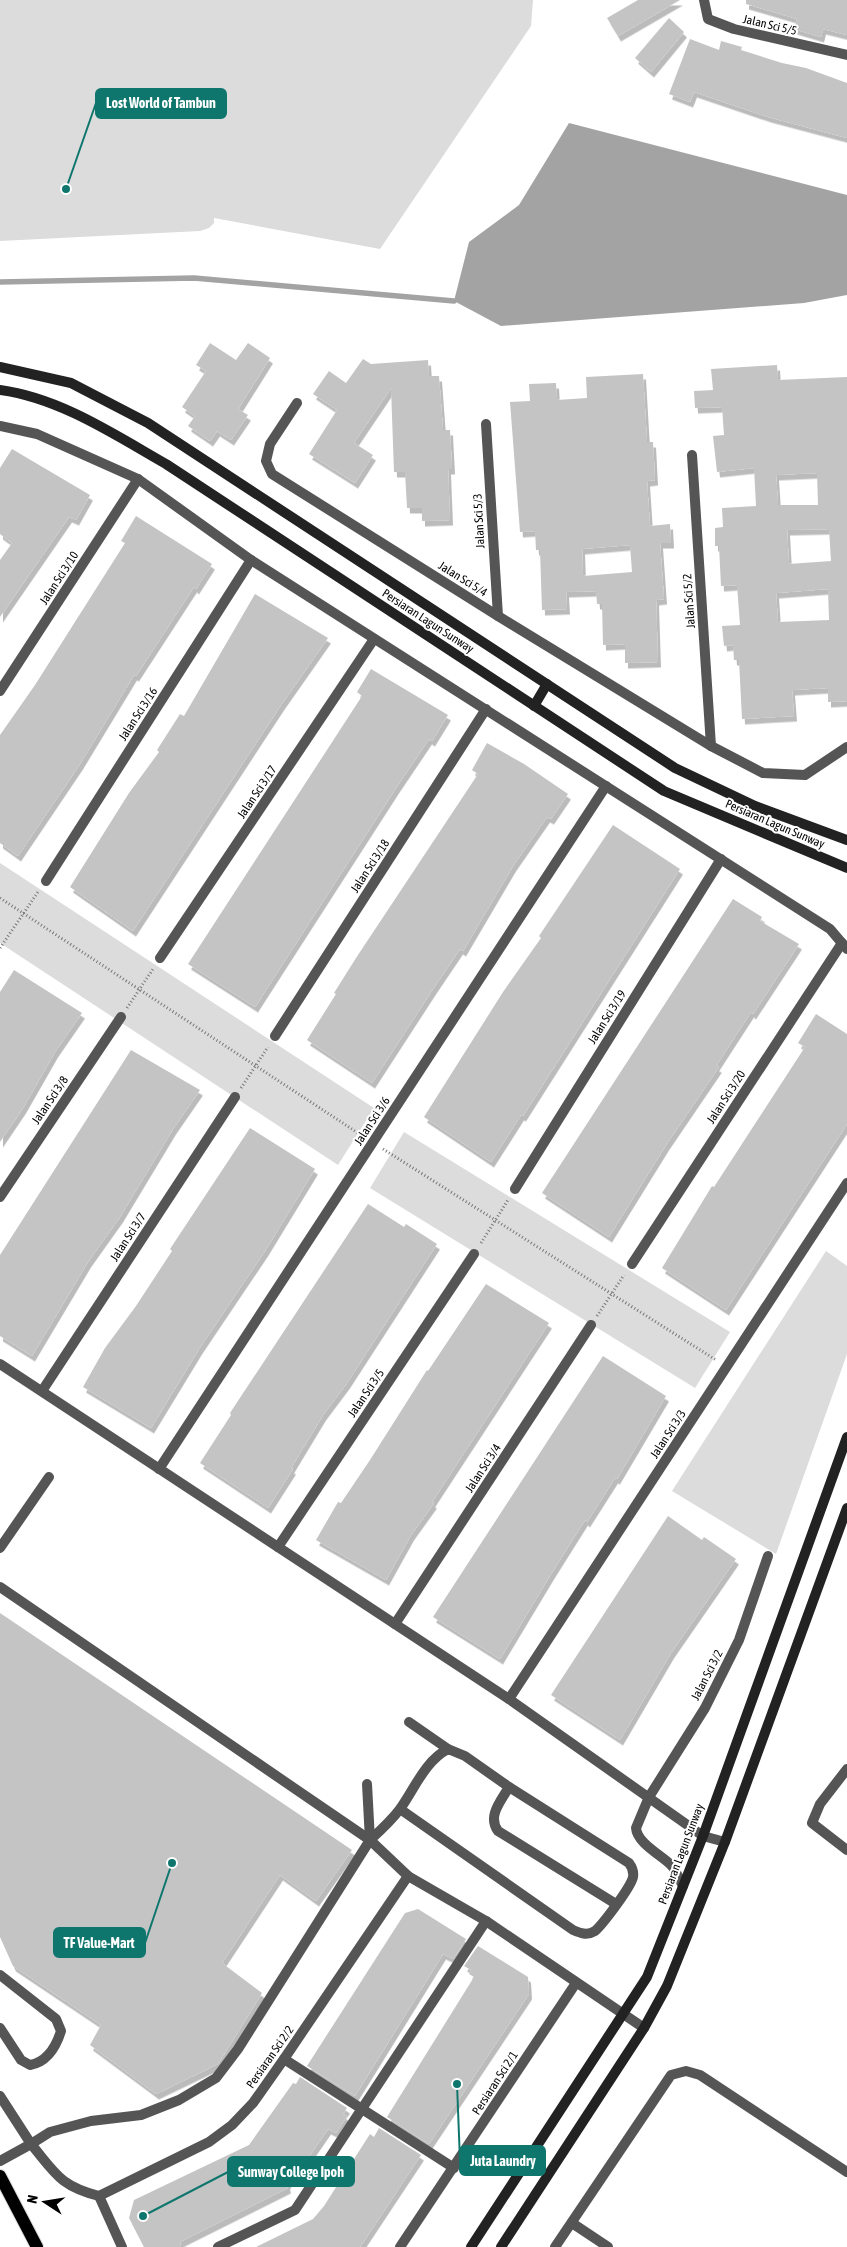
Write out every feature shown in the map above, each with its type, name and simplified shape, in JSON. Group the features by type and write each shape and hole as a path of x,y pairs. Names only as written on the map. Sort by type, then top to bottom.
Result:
{"main road":[{"name":"Persiaran Lagun Sunway","path":"0,367 71,383 148,423 675,768 755,806 847,840"},
{"name":"Persiaran Lagun Sunway","path":"0,390 50,403 99,426 166,464 664,791 847,868"},
{"path":"534,706 547,684"},
{"name":"Persiaran Lagun Sunway","path":"471,2247 647,1977 702,1836 847,1437"},
{"path":"501,2247 644,2028 667,1986 725,1842 847,1508"},
{"path":"0,2176 37,2247"}],"street":[{"name":"Jalan Sci 5/5","path":"704,0 708,19 734,29 847,56"},
{"name":"Jalan Sci 5/4","path":"298,404 270,444 266,461 272,474 498,616 711,746 763,773 805,776 847,747"},
{"name":"Jalan Sci 5/3","path":"486,424 498,616"},
{"path":"0,426 37,434 138,479 251,560 830,929 844,946"},
{"name":"Jalan Sci 5/2","path":"692,455 711,746"},
{"name":"Jalan Sci 3/10","path":"0,691 138,479"},
{"name":"Jalan Sci 3/16","path":"46,881 251,560"},
{"name":"Jalan Sci 3/17","path":"160,958 374,639"},
{"name":"Jalan Sci 3/18","path":"275,1036 486,710"},
{"name":"Jalan Sci 3/6","path":"159,1469 606,786"},
{"name":"Jalan Sci 3/19","path":"515,1189 721,860"},
{"name":"Jalan Sci 3/20","path":"632,1264 844,946"},
{"name":"Jalan Sci 3/8","path":"0,1197 121,1017"},
{"name":"Jalan Sci 3/7","path":"42,1391 235,1097"},
{"name":"Jalan Sci 3/3","path":"509,1699 847,1183"},
{"name":"Jalan Sci 3/5","path":"278,1547 474,1254"},
{"name":"Jalan Sci 3/4","path":"395,1624 591,1326"},
{"path":"0,1364 509,1699 702,1836 725,1842"},
{"path":"0,1548 49,1478"},
{"name":"Jalan Sci 3/2","path":"683,1886 673,1866 644,1842 636,1833 636,1828 649,1797 705,1708 739,1640 768,1556"},
{"path":"0,1587 370,1840 408,1876 486,1921 644,2028"},
{"path":"400,1809 573,1930 583,1934 594,1931 633,1879 633,1870 629,1863 509,1787 465,1756 448,1749 409,1722"},
{"path":"0,2161 50,2132 91,2121 141,2115 179,2100 216,2078 243,2041 370,1840 388,1824 400,1809 436,1755 448,1749"},
{"path":"847,1768 820,1804 812,1823 847,1850"},
{"path":"367,1784 370,1840"},
{"path":"509,1787 492,1817 493,1825 498,1831 616,1904"},
{"name":"Persiaran Sci 2/2","path":"99,2196 209,2142 232,2125 253,2103 284,2060 408,1876"},
{"path":"218,2247 295,2210 363,2111 486,1921"},
{"path":"0,1975 56,2019 61,2031 58,2043 41,2063 30,2066 20,2060 0,2028"},
{"name":"Persiaran Sci 2/1","path":"400,2247 576,1983"},
{"path":"284,2060 454,2168"},
{"path":"555,2247 671,2075 686,2071 700,2075 847,2172"},
{"path":"0,2096 31,2144 59,2178 69,2186 99,2196 122,2247"},
{"path":"572,2223 608,2247"}],"path":[{"path":"0,948 46,881"},
{"path":"0,898 373,1142 727,1367"},
{"path":"121,1017 160,958"},
{"path":"235,1097 275,1036"},
{"path":"474,1254 515,1189"},
{"path":"591,1326 632,1264"}],"shaded area":[{"path":"0,0 533,0 531,26 380,249 214,218 214,223 209,228 200,231 0,241"},
{"path":"569,123 847,195 847,295 804,303 501,326 454,301 469,242 519,205"},
{"path":"0,863 374,1108 338,1165 0,943"},
{"path":"404,1132 730,1332 695,1388 370,1188"},
{"path":"826,1251 847,1266 847,1354 776,1554 672,1491"}],"building":[{"path":"638,0 680,0 618,36 607,18"},
{"path":"746,0 847,0 847,35 823,29 821,37 794,29 797,19 746,4"},
{"path":"669,18 684,32 651,72 635,58"},
{"path":"690,39 719,50 721,41 742,47 741,50 782,63 806,68 847,83 847,138 768,117 694,92 690,102 669,94"},
{"path":"210,343 236,360 248,343 270,358 238,409 248,415 231,440 217,431 210,441 188,426 195,416 182,407 206,371 196,365"},
{"path":"363,359 371,364 428,360 429,376 439,376 443,430 450,430 452,469 448,469 450,520 422,521 422,508 407,508 405,472 394,472 391,388 354,443 373,455 355,483 309,454 337,410 313,394 329,371 346,383"},
{"path":"777,365 778,380 847,377 847,701 828,702 828,688 792,690 794,716 742,719 739,660 734,660 733,645 724,646 722,626 740,625 737,585 721,586 719,546 715,546 715,528 723,527 722,508 756,506 754,468 717,472 713,436 724,435 722,407 695,408 694,391 713,390 711,369","holes":["817,473 818,505 778,505 776,475","829,529 831,561 789,564 787,530","828,589 829,620 778,622 776,593"]},
{"path":"643,374 647,442 653,442 655,480 647,481 650,526 670,524 671,543 660,543 664,599 656,600 658,662 625,663 625,644 603,645 602,604 597,604 596,591 566,592 567,609 542,610 540,550 536,550 535,531 520,532 510,402 530,401 529,384 556,383 557,400 587,398 586,377","holes":["630,545 632,572 583,576 582,549"]},
{"path":"12,449 90,495 76,520 69,517 0,617 0,560 12,543 0,534 0,468"},
{"path":"136,516 212,564 196,589 194,587 136,676 134,675 80,764 18,856 0,843 0,735 35,685 125,543 121,541"},
{"path":"255,594 328,638 281,705 133,931 70,887 129,793 159,752 157,750 180,714 184,716"},
{"path":"371,669 448,715 432,741 429,739 396,788 255,1007 188,964 362,696 357,692"},
{"path":"487,743 524,764 568,794 551,819 547,817 513,866 463,951 460,949 372,1083 307,1040 356,958 478,774 472,770"},
{"path":"613,825 680,869 523,1116 521,1115 491,1162 424,1117 503,992 541,938 539,936"},
{"path":"733,899 762,917 760,921 799,944 753,1014 751,1012 716,1066 719,1067 666,1145 609,1237 542,1193"},
{"path":"14,970 82,1013 55,1052 23,1108 0,1142 0,992"},
{"path":"816,1014 847,1034 847,1124 726,1310 662,1268 712,1186 714,1187 805,1047 798,1043"},
{"path":"131,1050 200,1090 173,1129 120,1217 88,1262 32,1356 0,1336 0,1255"},
{"path":"250,1128 315,1169 265,1251 199,1349 151,1428 83,1387 105,1348 136,1306 172,1251 170,1249"},
{"path":"368,1204 404,1227 406,1224 437,1244 347,1383 323,1415 291,1468 293,1469 268,1508 200,1463 231,1415 230,1413"},
{"path":"486,1284 549,1323 432,1502 434,1503 411,1535 386,1580 316,1540 338,1502 341,1503 427,1370"},
{"path":"603,1356 666,1396 617,1479 615,1478 587,1522 585,1520 500,1659 433,1617"},
{"path":"668,1516 702,1540 704,1537 736,1559 671,1653 620,1740 551,1695"},
{"path":"0,1613 352,1850 316,1901 280,1875 222,1963 262,1993 218,2064 156,2094 90,2045 101,2025 13,1966 0,1937"},
{"path":"418,1909 466,1939 453,1959 443,1954 355,2096 307,2066 405,1913"},
{"path":"478,1946 528,1977 529,1994 429,2144 387,2117 474,1977 469,1974 471,1970 464,1966"},
{"path":"300,2077 347,2108 343,2114 347,2116 336,2133 328,2129 308,2158 304,2156 287,2184 288,2188 180,2242 181,2247 144,2247 129,2218 134,2200 249,2145 293,2083 296,2084"},
{"path":"379,2128 421,2155 360,2247 256,2247 313,2219 324,2206 370,2134 374,2137"}],"waterway":[{"path":"0,282 194,278 454,301"}],"place":[{"name":"Lost World of Tambun","path":"66,189"},
{"name":"TF Value-Mart","path":"172,1863"},
{"name":"Juta Laundry","path":"457,2084"},
{"name":"Sunway College Ipoh","path":"143,2216"}]}
